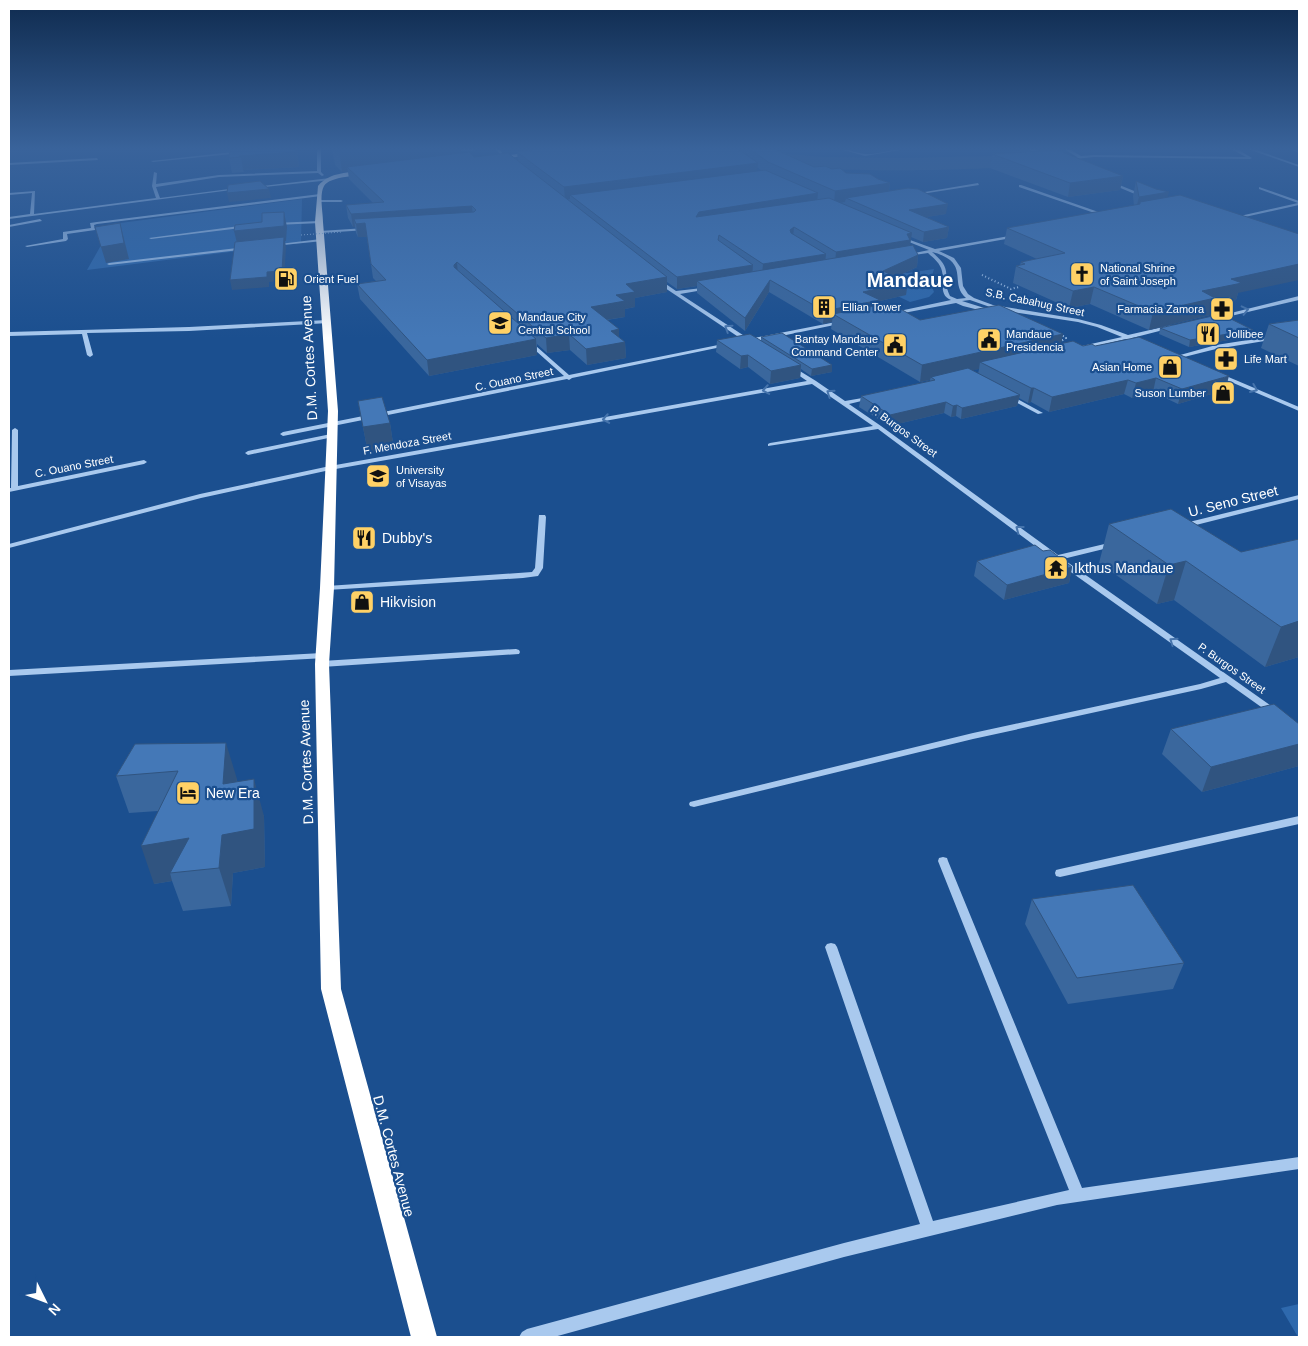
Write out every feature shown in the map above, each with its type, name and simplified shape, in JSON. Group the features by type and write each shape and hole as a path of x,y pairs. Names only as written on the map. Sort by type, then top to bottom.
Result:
{"highway":[{"name":"D.M. Cortes Avenue","path":"319,212 333,411 327,588 322,660 332,999 424,1337"}],"street":[{"path":"9,218 60,212"},
{"path":"9,226 53,217 59,215 60,212"},
{"path":"27,246 66,239 64,233 91,229 92,224 197,212"},
{"path":"1097,212 1116,218 1106,220"},
{"path":"1235,223 1226,220 1261,212"},
{"path":"270,224 319,222"},
{"path":"151,238 252,225"},
{"path":"263,246 369,229"},
{"path":"895,235 926,250 943,264 946,269 945,292 956,301"},
{"path":"900,256 1020,235"},
{"path":"109,264 254,247"},
{"name":"S.B. Cabahug Street","path":"934,250 957,264 960,270 960,288 972,298 1001,307 1076,320 1129,337 1138,343"},
{"path":"651,274 675,293 757,346"},
{"path":"675,293 713,287"},
{"path":"887,315 972,298"},
{"path":"1206,319 1299,298"},
{"name":"S.B. Cabahug Street","path":"956,301 994,312 1070,324 1146,346"},
{"path":"994,312 1001,307"},
{"path":"9,334 327,322"},
{"path":"748,341 852,322"},
{"path":"1081,348 1178,326"},
{"path":"84,332 90,355"},
{"path":"1176,357 1216,347 1280,337"},
{"path":"525,338 569,378"},
{"name":"C. Ouano Street","path":"283,434 331,430 748,341"},
{"path":"1169,354 1184,361"},
{"name":"P. Burgos Street","path":"781,362 879,426 1057,558 1283,718"},
{"path":"1208,370 1299,409"},
{"name":"F. Mendoza Street","path":"9,546 200,496 330,468 814,382"},
{"path":"1000,392 1040,413"},
{"path":"846,403 882,395"},
{"path":"770,445 879,426"},
{"path":"11,489 15,430"},
{"path":"248,453 331,430"},
{"name":"C. Ouano Street","path":"11,489 144,462"},
{"name":"U. Seno Street","path":"1178,528 1299,497"},
{"path":"327,588 534,574 539,568 542,518"},
{"path":"1057,558 1122,542"},
{"path":"9,672 516,652"},
{"path":"694,804 972,736 1226,679"},
{"path":"1060,872 1299,820"},
{"path":"943,861 1078,1196"},
{"path":"831,946 929,1230"},
{"path":"526,1337 844,1250 1057,1198 1299,1164"}],"path":[{"path":"301,235 342,232"},
{"path":"982,275 1011,288 1019,287"},
{"path":"1046,332 1055,333 1065,336 1066,340 1052,341 1041,337 1046,332"}],"shaded area":[{"path":"205,212 302,212 301,243 87,270 113,224"},
{"path":"841,269 908,273 934,269 930,282 934,292 929,297 910,302"},
{"path":"1299,1304 1299,1337 1298,1337 1281,1308"}],"building":[{"path":"284,212 284,226 234,231 235,225 262,222 262,213"},
{"path":"350,212 384,212 351,214"},
{"path":"474,212 583,212 667,277 626,284 635,292 616,295 625,301 591,307 619,329 611,331 625,342 586,349 569,334 546,338 457,262 454,267 536,339 427,360 357,284 386,280 371,264 365,223 356,224 354,219"},
{"path":"592,212 700,212 696,217 732,212 862,212 912,233 907,234 910,240 836,252 794,227 790,230 791,233 826,254 763,264 719,235 718,240 753,265 677,277"},
{"path":"878,212 913,212 949,227 924,232"},
{"path":"1097,212 1231,212 1299,234 1299,264 1231,279 1242,283 1202,291 1215,298 1153,312 1094,287 1073,291 1016,266 1025,264 1021,262 1065,253 1007,228"},
{"path":"120,223 124,243 101,247 95,227"},
{"path":"284,237 282,271 267,272 267,277 230,280 235,242"},
{"path":"913,245 918,255 883,271 908,282 863,292 880,300 824,311 770,280 745,318 697,281"},
{"path":"890,303 920,320 999,305 1063,334 922,365 833,314"},
{"path":"1221,314 1253,330 1190,340 1160,328"},
{"path":"1299,320 1299,338 1269,324"},
{"path":"782,333 832,365 812,369 761,337"},
{"path":"750,334 801,365 771,371 748,355 741,356 717,340"},
{"path":"1139,337 1229,376 1182,389 1156,378 1136,383 1128,380 1052,397 980,362 1073,341 1083,346 1092,344 1095,346"},
{"path":"968,368 1020,395 962,408 946,402 890,415 861,396 935,380 931,377"},
{"path":"382,397 390,423 363,427 358,401"},
{"path":"1171,509 1241,552 1299,539 1299,621 1281,627 1186,561 1169,565 1109,524"},
{"path":"1035,545 1043,551 1050,550 1072,567 1007,585 977,561"},
{"path":"1274,704 1299,724 1299,744 1211,767 1171,729"},
{"path":"226,743 223,784 254,779 254,829 222,835 219,868 170,873 189,838 141,846 178,771 116,776 135,744"},
{"path":"1133,885 1184,963 1077,978 1032,899"}],"place":[{"name":"National Shrine of Saint Joseph","path":"1082,274"},
{"name":"Orient Fuel","path":"286,279"},
{"name":"Ellian Tower","path":"824,307"},
{"name":"Farmacia Zamora","path":"1222,309"},
{"name":"Mandaue City Central School","path":"500,323"},
{"name":"Jollibee","path":"1208,334"},
{"name":"Mandaue Presidencia","path":"989,340"},
{"name":"Bantay Mandaue Command Center","path":"895,345"},
{"name":"Life Mart","path":"1226,359"},
{"name":"Asian Home","path":"1170,367"},
{"name":"Suson Lumber","path":"1223,393"},
{"name":"University of Visayas","path":"378,476"},
{"name":"Dubby's","path":"364,538"},
{"name":"Ikthus Mandaue","path":"1056,568"},
{"name":"Hikvision","path":"362,602"},
{"name":"New Era","path":"188,793"}],"district":[{"name":"Mandaue","path":"910,280"}]}
